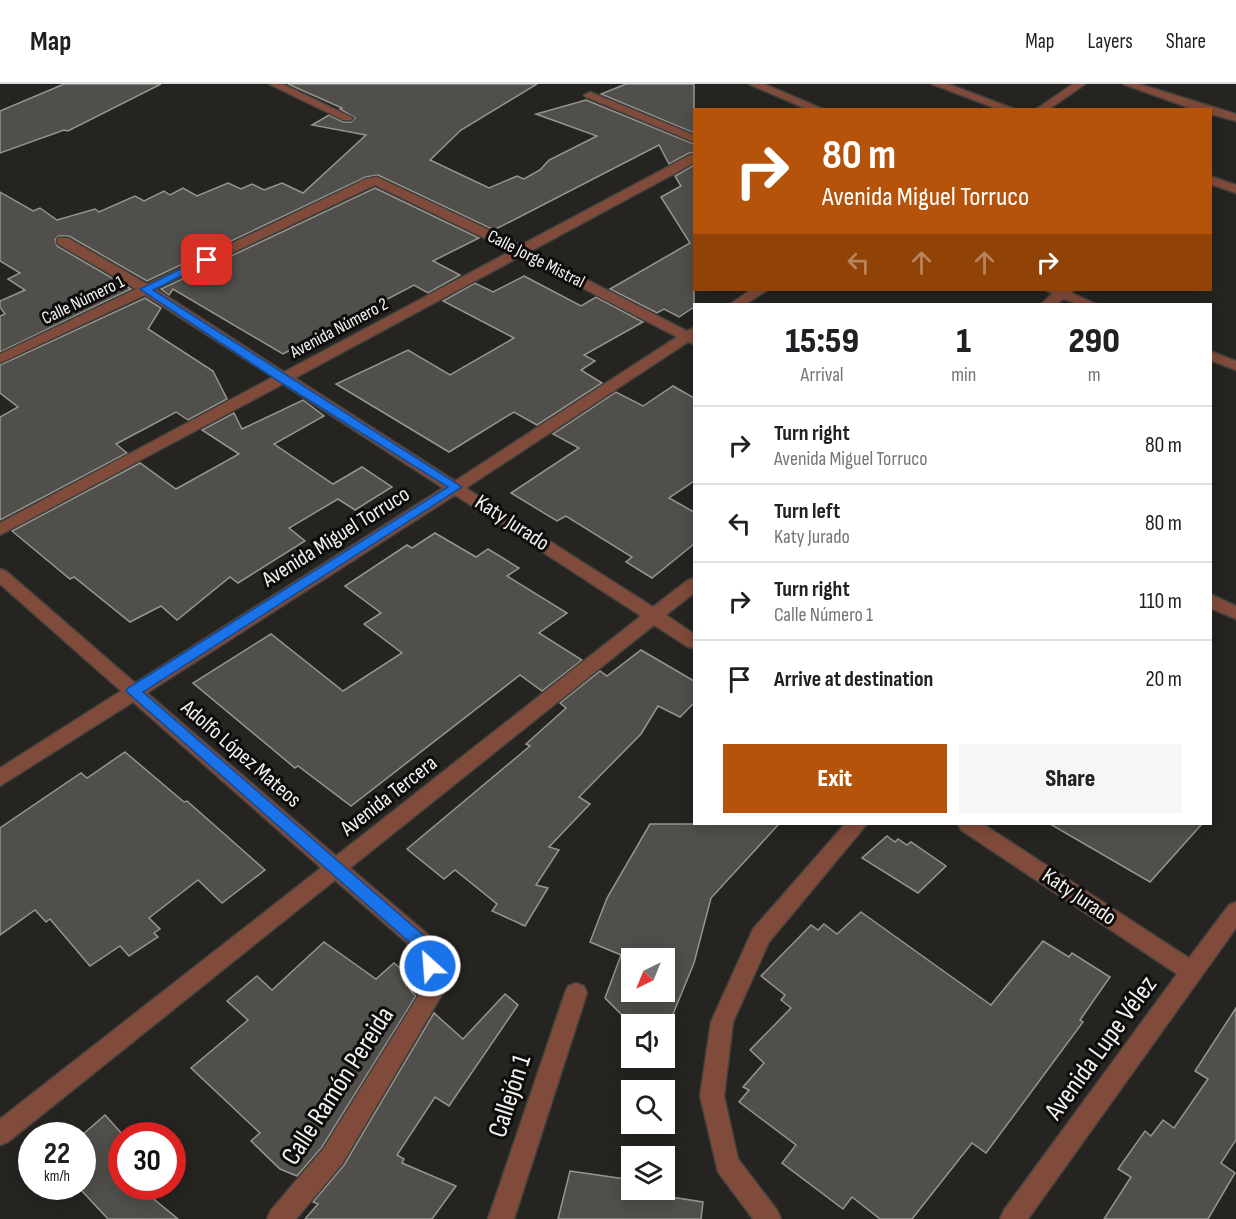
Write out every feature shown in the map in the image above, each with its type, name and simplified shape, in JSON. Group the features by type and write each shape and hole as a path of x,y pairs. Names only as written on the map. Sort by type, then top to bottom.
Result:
{"street":[{"path":"274,84 347,118"},
{"path":"754,84 815,108"},
{"path":"937,84 1006,108"},
{"path":"1043,108 1080,84"},
{"path":"1128,84 1203,108"},
{"path":"590,95 693,139"},
{"path":"1212,111 1236,118"},
{"name":"Avenida Número 2","path":"0,530 284,380 693,159"},
{"name":"Calle Jorge Mistral","path":"377,181 692,336"},
{"name":"Calle Número 1","path":"0,359 377,181"},
{"path":"1212,181 1236,189"},
{"name":"Katy Jurado","path":"63,241 146,289 693,641"},
{"path":"739,303 758,291"},
{"path":"1049,303 1061,291 1087,303"},
{"name":"Avenida Miguel Torruco","path":"0,778 692,336"},
{"path":"1212,356 1236,366"},
{"name":"Adolfo López Mateos","path":"0,575 424,945"},
{"name":"Avenida Tercera","path":"0,1134 693,585"},
{"path":"1212,601 1236,613"},
{"path":"768,1219 727,1164 712,1096 722,1022 761,936 856,825"},
{"name":"Katy Jurado","path":"970,825 1191,972"},
{"name":"Avenida Lupe Vélez","path":"1013,1219 1236,911"},
{"name":"Calle Ramón Pereida","path":"280,1219 333,1156 436,986 424,945"},
{"name":"Callejón 1","path":"501,1219 576,993"}],"building":[{"path":"64,84 161,84 68,131 64,130 0,153 0,111"},
{"path":"288,84 537,84 461,130 430,160 489,188 517,176 524,179 540,170 549,160 597,136 536,114 586,100 693,144 693,153 669,164 659,145 494,230 378,175 366,177 147,281 69,236 58,236 55,240 57,246 131,289 0,352 0,316 5,314 0,307 0,301 25,290 8,279 20,273 0,261 0,192 33,211 40,208 57,220 95,209 99,212 135,196 144,201 164,191 170,195 183,188 197,196 228,183 241,189 252,184 264,190 282,183 303,193 366,135 312,125 329,115 343,122 351,122 355,118 340,109 342,108"},
{"path":"626,84 694,84 693,133 601,94"},
{"path":"693,166 694,303 693,308 679,317 664,309 657,313 610,289 690,243 661,197 681,186 675,176"},
{"path":"375,188 479,238 433,261 460,275 428,293 414,285 283,354 173,289 169,295 161,289"},
{"path":"524,276 581,306 596,297 643,322 584,355 595,361 581,370 602,383 537,425 514,412 449,452 336,384 408,350 450,375 514,338 443,301 475,283 493,292"},
{"path":"145,298 161,308 148,329 213,371 227,399 188,420 176,412 116,444 127,453 0,520 0,417 18,407 0,393 0,365"},
{"path":"673,386 693,397 693,482 669,498 693,511 693,545 652,578 626,562 632,557 566,516 557,521 511,493 579,448 553,434 616,392 643,406"},
{"path":"303,400 324,416 274,444 333,484 362,467 392,487 355,510 338,499 289,528 305,541 238,583 230,577 177,620 161,606 130,622 74,577 70,579 12,531 140,463 176,489 239,454 202,430 234,413 242,429"},
{"path":"435,533 476,557 488,549 519,568 507,576 567,613 539,633 582,660 542,691 520,675 351,806 298,766 295,768 193,683 271,634 343,691 402,653 364,624 381,613 345,586 407,545 412,548"},
{"path":"641,650 693,680 693,704 680,717 658,706 641,734 579,797 590,804 549,847 559,850 536,885 548,888 525,926 492,911 497,904 455,870 444,879 407,849 530,746 526,744 566,708 560,703 600,671 607,676"},
{"path":"125,752 184,802 187,801 265,870 222,903 198,880 149,918 160,929 154,933 158,937 129,956 120,946 90,966 50,919 46,922 35,910 0,935 0,828 81,773 87,778"},
{"path":"650,824 778,825 711,898 694,963 673,1014 621,1014 605,998 621,955 590,942 607,898"},
{"path":"1052,825 1201,825 1150,882"},
{"path":"887,836 895,842 898,839 907,845 911,842 946,866 918,893 862,858"},
{"path":"861,912 991,1005 1043,941 1069,957 1072,953 1110,977 1080,1020 1083,1022 986,1153 972,1143 912,1219 880,1219 852,1197 843,1209 782,1163 796,1145 739,1102 749,1090 743,1087 764,1063 750,1050 791,1008 781,1000 785,995 761,976 811,925 818,930 824,924 837,934"},
{"path":"324,942 376,979 394,963 417,982 411,991 416,996 322,1147 297,1176 280,1169 251,1141 260,1133 191,1068 248,1020 227,1001 257,976 272,990"},
{"path":"505,994 518,1005 449,1106 435,1097 397,1155 404,1159 402,1163 456,1186 432,1219 305,1219 318,1204 313,1202 344,1165 434,1013 463,1039"},
{"path":"1236,1008 1236,1140 1221,1163 1235,1173 1208,1219 1104,1219 1131,1177 1118,1169 1145,1131 1151,1136 1163,1120 1174,1128 1208,1079 1195,1071"},
{"path":"105,1115 111,1122 108,1122 108,1200 155,1200 178,1219 108,1219 90,1200 96,1200 96,1123"},
{"path":"570,1171 621,1178 621,1200 675,1200 675,1198 703,1202 701,1219 558,1219"}],"route":[{"path":"207,260 146,289 284,380 456,487 133,691 424,945 430,966"}]}
